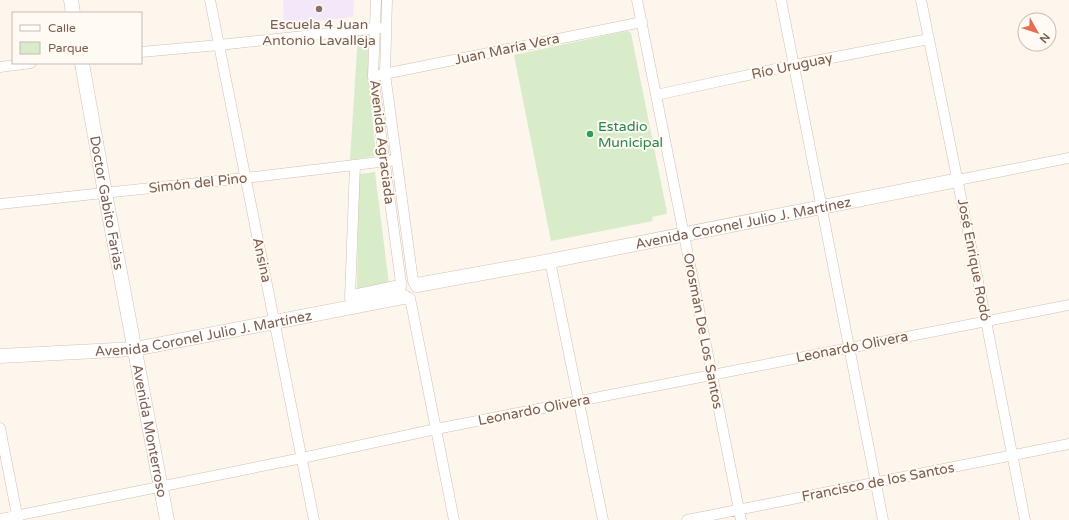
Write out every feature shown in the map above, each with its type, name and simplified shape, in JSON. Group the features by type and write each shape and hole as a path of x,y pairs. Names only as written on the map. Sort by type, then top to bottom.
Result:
{"street":[{"path":"71,0 73,12"},
{"name":"Ansina","path":"210,0 314,520"},
{"name":"Avenida Agraciada","path":"376,0 373,76 384,161 407,288"},
{"name":"Avenida Agraciada","path":"387,0 385,74 396,160 407,288"},
{"name":"Orosmán De Los Santos","path":"637,0 741,520"},
{"path":"781,0 823,207 883,520"},
{"name":"José Enrique Rodó","path":"921,0 1025,520"},
{"name":"Juan María Vera","path":"373,76 642,22"},
{"path":"142,52 386,28"},
{"name":"Río Uruguay","path":"656,95 794,65 929,39"},
{"path":"0,67 23,64"},
{"name":"Doctor Gabito Farias","path":"82,64 134,345"},
{"name":"Avenida Coronel Julio J. Martínez","path":"273,318 350,298 550,261 1069,158"},
{"name":"Simón del Pino","path":"0,204 245,178 396,160"},
{"path":"350,298 355,165"},
{"path":"550,261 602,520"},
{"path":"407,288 454,520"},
{"name":"Avenida Coronel Julio J. Martínez","path":"0,356 134,345 273,318 407,288"},
{"name":"Leonardo Olivera","path":"0,519 18,518 436,429 1069,305"},
{"name":"Avenida Coronel Julio J. Martínez","path":"0,349 134,345"},
{"name":"Avenida Monterroso","path":"134,345 167,520"},
{"path":"0,428 2,449 18,518"},
{"name":"Francisco de los Santos","path":"687,520 1069,444"}],"shaded area":[{"name":"Escuela 4 Juan Antonio Lavalleja","path":"283,0 354,0 353,17 284,25"}],"green space":[{"name":"Estadio Municipal","path":"627,31 631,33 667,212 666,214 652,217 653,221 551,241 514,55"},
{"path":"358,34 367,34 369,37 368,72 376,156 350,160"},
{"path":"375,172 389,284 357,289 359,174"}],"place":[{"name":"Escuela 4 Juan Antonio Lavalleja","path":"319,9"},
{"name":"Estadio Municipal","path":"590,134"}]}
